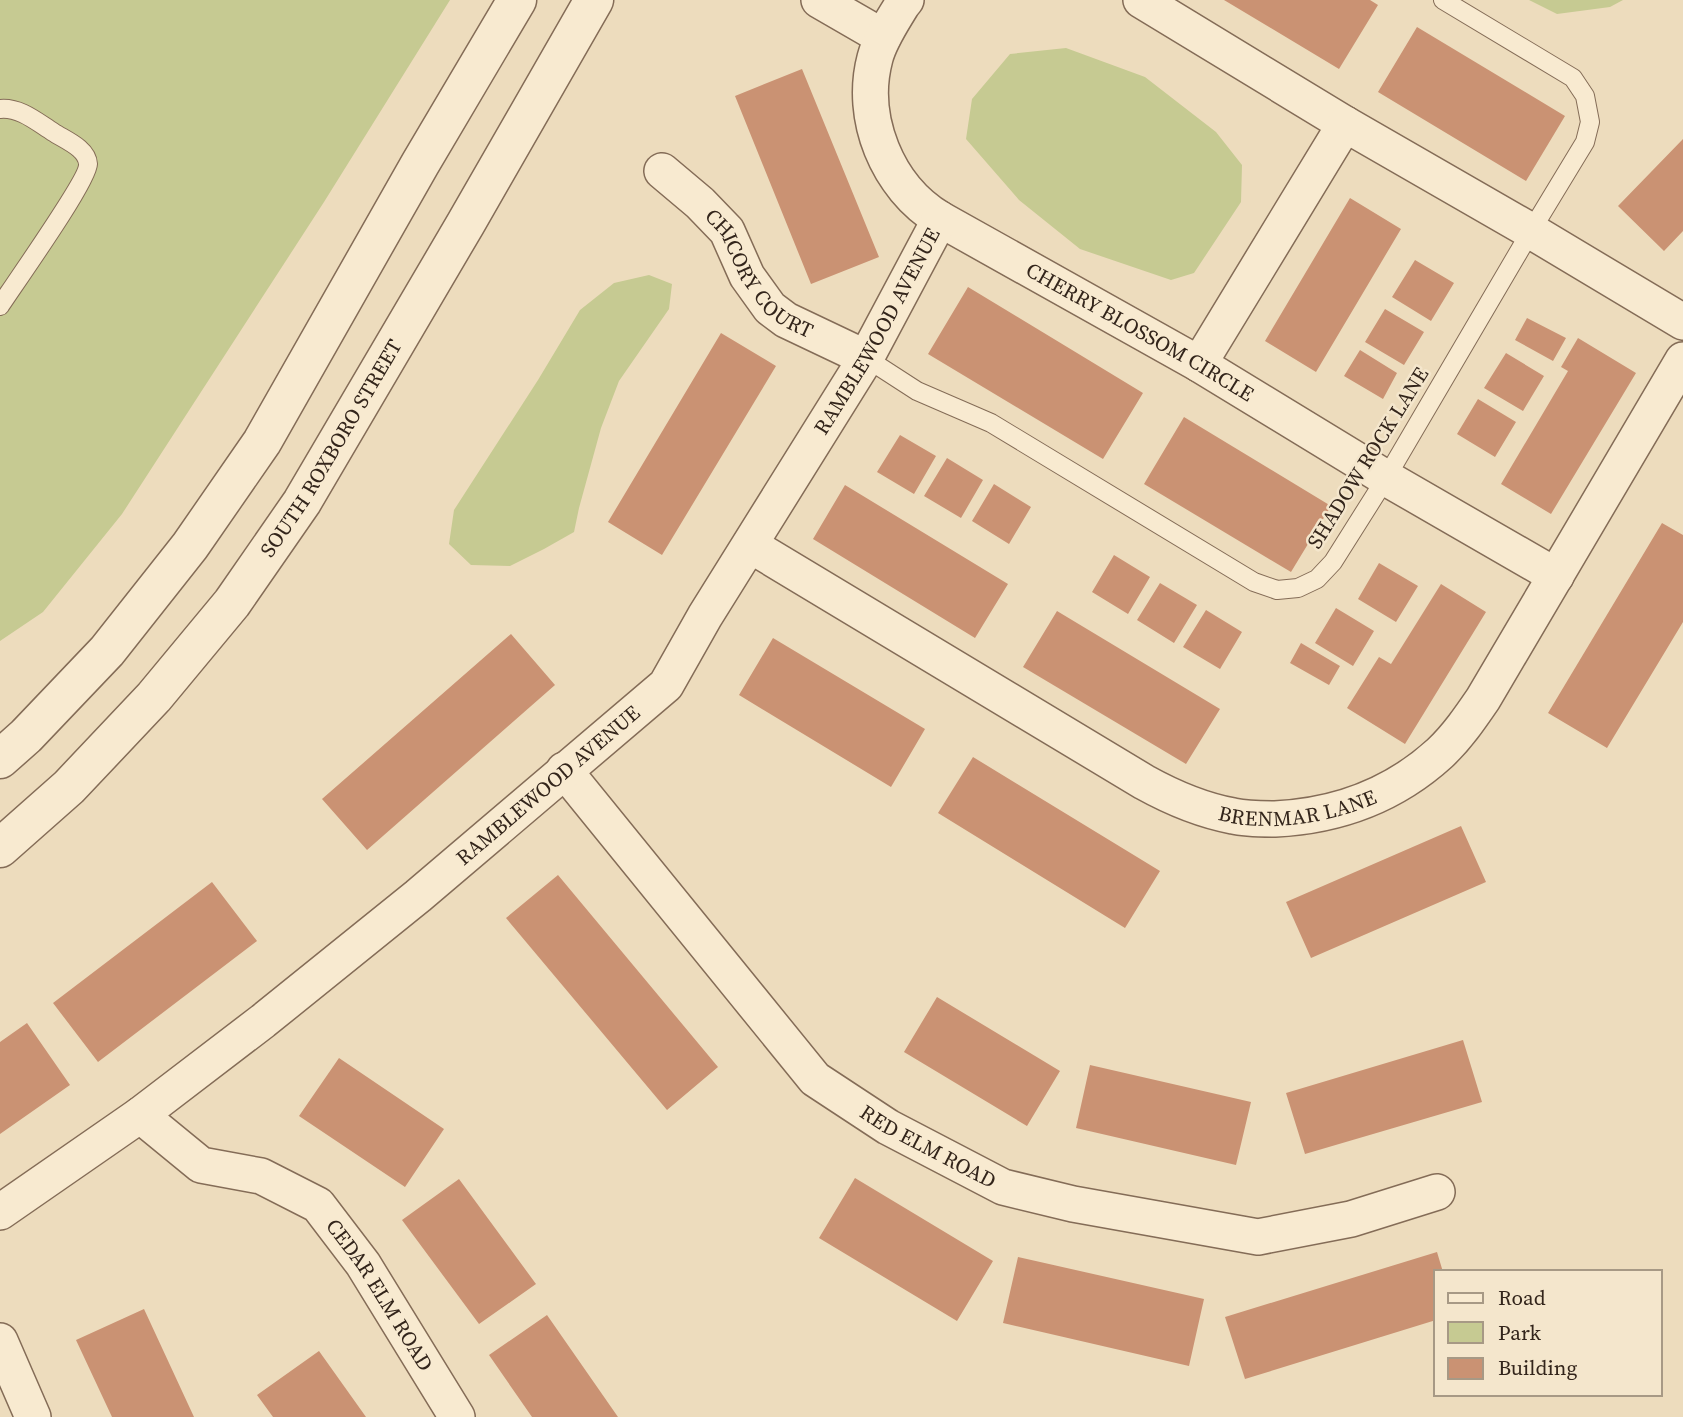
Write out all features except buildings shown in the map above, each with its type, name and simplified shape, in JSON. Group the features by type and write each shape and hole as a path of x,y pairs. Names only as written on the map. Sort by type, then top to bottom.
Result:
{"street":[{"path":"0,759 26,736 107,651 190,545 262,442 413,176 517,0"},
{"name":"SOUTH ROXBORO STREET","path":"0,848 69,787 126,727 232,603 302,502 594,0"},
{"path":"819,0 883,37"},
{"path":"1141,0 1345,124 1683,322"},
{"name":"CHERRY BLOSSOM CIRCLE","path":"901,2 874,62 870,99 880,147 897,178 913,198 940,219 1199,364 1386,478 1556,576"},
{"path":"1199,364 1345,124"},
{"name":"CHICORY COURT","path":"662,171 701,203 727,231 747,276 770,308 786,320 866,358"},
{"name":"RAMBLEWOOD AVENUE","path":"0,1212 141,1115 263,1021 418,897 666,685 705,617 866,358 940,219"},
{"name":"BRENMAR LANE","path":"750,545 1173,798 1233,817 1295,818 1332,812 1360,803 1418,771 1464,726 1483,699 1683,360"},
{"name":"RED ELM ROAD","path":"564,770 816,1079 888,1127 1003,1186 1073,1203 1258,1237 1351,1219 1437,1192"},
{"name":"CEDAR ELM ROAD","path":"141,1115 201,1165 261,1176 318,1205 363,1264 457,1417"},
{"path":"0,1341 33,1417"}],"lane":[{"name":"SHADOW ROCK LANE","path":"866,358 917,391 991,423 1254,582 1277,590 1298,588 1317,579 1333,562 1386,478 1586,142 1590,122 1585,96 1573,78 1443,0"},
{"path":"0,109 9,108 26,115 82,151 88,163 86,173 73,196 0,306"}],"green space":[{"path":"0,0 450,0 324,202 122,514 43,612 0,641"},
{"path":"1529,0 1623,0 1610,7 1557,14"},
{"path":"1066,48 1145,77 1216,132 1242,165 1241,202 1194,273 1171,280 1080,249 1019,200 966,139 972,99 1010,54"},
{"path":"649,275 672,284 669,309 619,381 601,428 574,532 510,566 471,565 449,544 454,510 580,310 614,283"}]}
